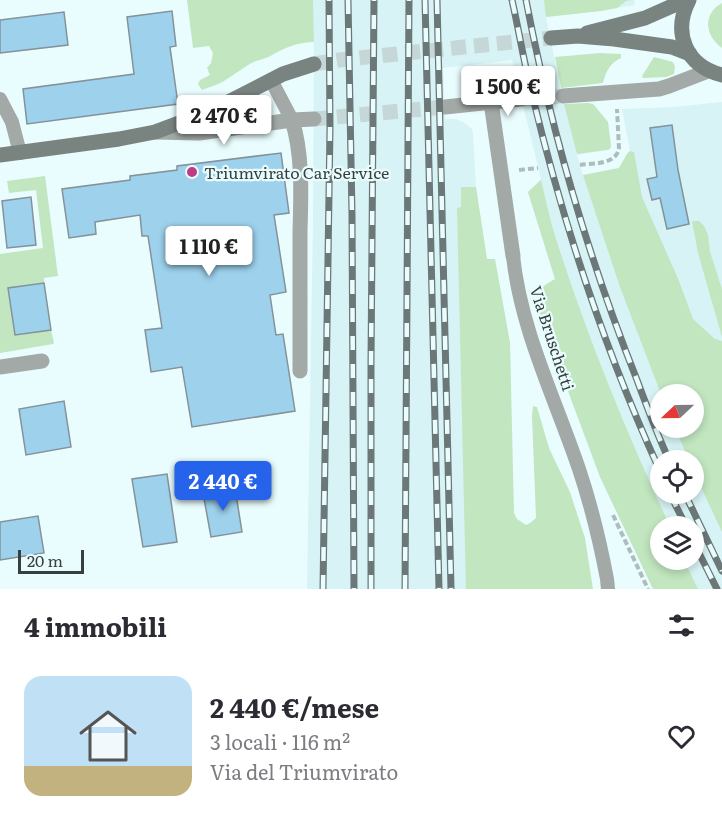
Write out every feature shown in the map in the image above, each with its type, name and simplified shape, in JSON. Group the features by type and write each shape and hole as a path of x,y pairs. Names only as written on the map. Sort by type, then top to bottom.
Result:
{"main road":[{"path":"578,36 645,18 688,0"},
{"path":"688,0 681,21 684,44 696,62 715,73"},
{"path":"551,38 578,36 661,45 690,54"},
{"path":"0,155 155,132 210,111 289,72 314,64"}],"street":[{"path":"563,96 658,89 715,73"},
{"path":"445,107 521,99"},
{"name":"Via Bruschetti","path":"491,102 513,256"},
{"path":"155,132 199,133 314,119"},
{"path":"292,120 299,156 300,371"},
{"path":"0,367 42,361"}],"lane":[{"path":"271,80 292,120"},
{"path":"0,99 12,122 20,153"},
{"name":"Via Bruschetti","path":"513,256 518,292 529,333 579,469 594,518 608,589"}],"path":[{"path":"580,165 609,161 618,155 616,107"},
{"path":"521,179 519,170 538,168"},
{"path":"609,507 648,589"}],"shaded area":[{"path":"300,0 634,0 635,5 546,17 564,104 593,104 608,122 610,149 577,155 583,175 619,168 630,151 622,109 722,102 722,589 653,589 600,477 539,313 537,302 539,292 544,285 555,279 528,192 541,179 512,60 443,68 445,119 456,119 472,129 476,187 487,259 495,259 510,343 514,589 307,589 314,22"}],"green space":[{"path":"187,0 313,0 314,42 283,49 202,90 198,84 200,80 210,75 207,68 211,63 213,53 209,46 193,48"},
{"path":"544,0 632,0 626,1 617,8 546,17"},
{"path":"722,3 722,48 712,37 708,25 711,13"},
{"path":"600,53 621,54 621,58 609,68 603,83 561,88 555,57"},
{"path":"654,57 673,62 674,74 666,77 643,78 642,76"},
{"path":"564,104 593,104 608,122 611,146 607,150 577,154"},
{"path":"630,151 634,152 642,197 693,319 715,339 722,341 722,532 704,494 704,450 685,450 679,438 704,438 704,384 657,384 620,287 583,175 619,168"},
{"path":"45,176 58,276 44,278 44,283 8,288 15,335 51,330 54,343 0,353 0,254 43,248 36,190 9,193 7,181"},
{"path":"541,180 557,242 595,350 650,481 650,504 660,504 666,516 650,516 650,570 689,570 698,589 653,589 600,477 539,313 539,293 544,286 555,279 528,192"},
{"path":"461,187 476,187 487,259 495,259 510,343 514,513 517,519 526,525 536,518 533,406 537,407 549,448 570,492 585,538 593,589 466,589 457,208 461,207"},
{"path":"692,221 699,221 708,235 710,252 722,289 722,337 698,253"}],"building":[{"path":"172,11 176,46 170,47 178,104 27,124 23,89 134,74 127,17"},
{"path":"64,12 68,45 0,53 0,20"},
{"path":"672,125 689,224 667,229 660,198 652,200 647,179 657,177 650,128"},
{"path":"281,153 289,213 274,215 286,292 270,295 276,335 283,334 295,411 192,427 182,367 151,372 145,330 162,328 148,236 142,236 140,215 95,222 96,234 69,238 62,189 130,180 130,176 177,170 177,166"},
{"path":"31,197 36,245 7,248 2,201"},
{"path":"44,283 51,330 15,335 8,288"},
{"path":"64,401 71,447 26,455 19,409"},
{"path":"167,474 177,542 143,547 132,479"},
{"path":"235,488 242,532 211,537 203,493"},
{"path":"38,516 44,553 0,560 0,522"}],"tunnel":[{"path":"314,64 551,38"},
{"path":"521,99 563,96"},
{"path":"314,119 445,107"}],"railway":[{"path":"323,589 330,128 329,0"},
{"path":"348,0 352,215 354,589"},
{"path":"371,589 374,0"},
{"path":"405,589 409,0"},
{"path":"425,0 439,589"},
{"path":"437,0 451,589"},
{"path":"512,0 526,71 557,190 587,286 621,380 651,450"},
{"path":"526,0 547,97 572,193 602,287 665,450"},
{"path":"675,504 681,516"},
{"path":"690,504 722,571"},
{"path":"704,563 717,589"}],"place":[{"name":"Triumvirato Car Service","path":"192,172"}]}
